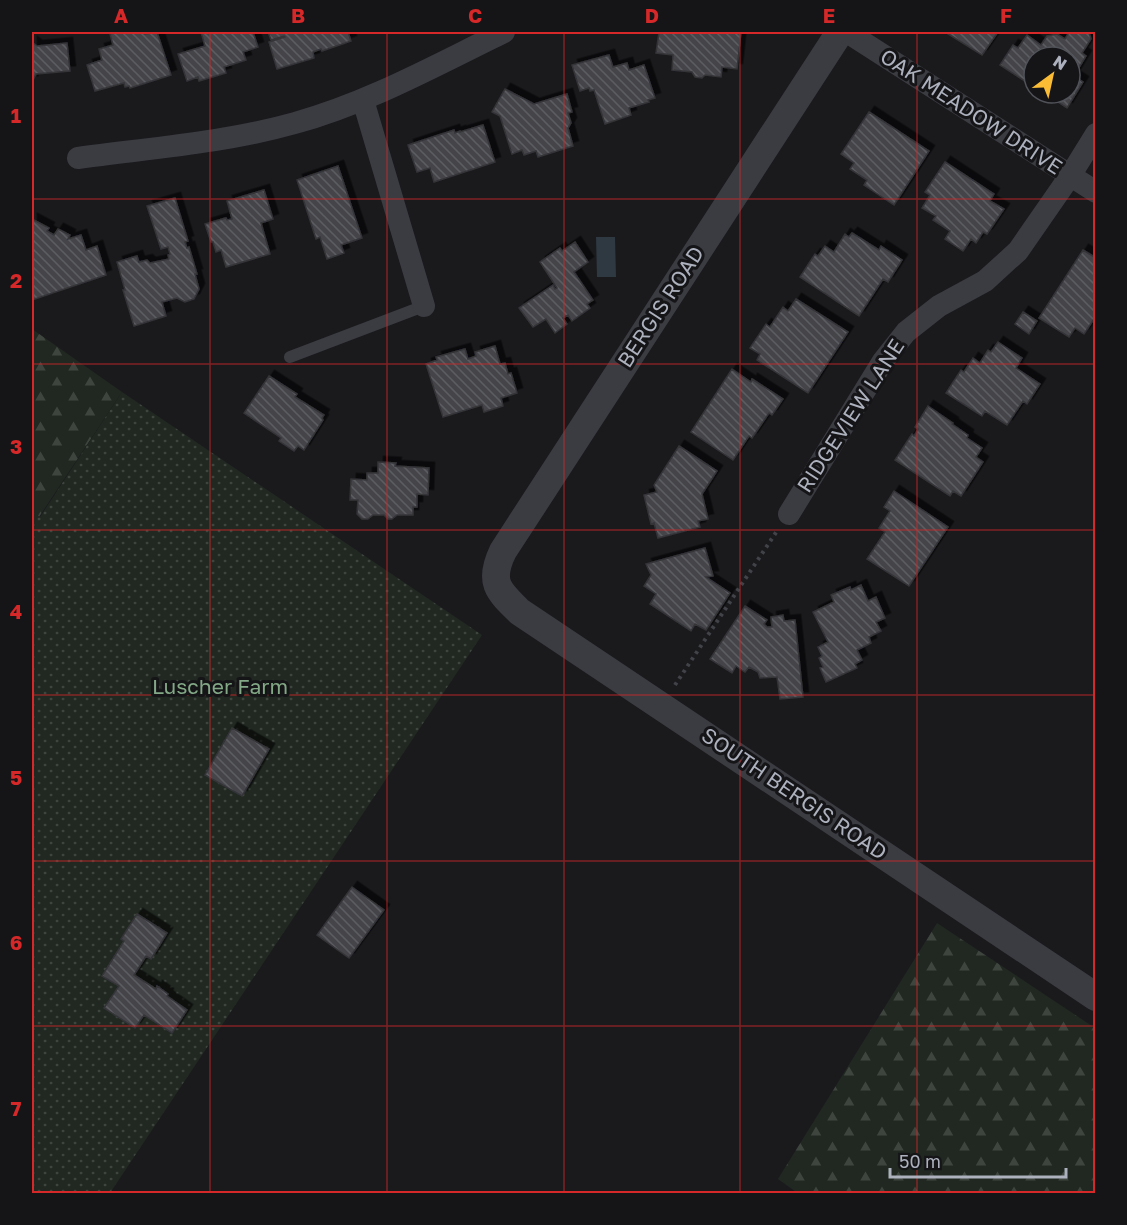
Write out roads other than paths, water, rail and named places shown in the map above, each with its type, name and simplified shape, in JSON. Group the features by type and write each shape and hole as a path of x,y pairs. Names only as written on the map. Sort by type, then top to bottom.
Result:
{"street":[{"path":"78,158 244,136 297,123 363,100 504,32"},
{"name":"BERGIS ROAD","path":"498,587 497,567 502,551 840,32"},
{"name":"OAK MEADOW DRIVE","path":"847,32 1095,192"},
{"path":"363,100 424,306"},
{"name":"RIDGEVIEW LANE","path":"789,513 883,361 906,332 939,306 985,281 1018,251 1070,176 1095,134"},
{"name":"SOUTH BERGIS ROAD","path":"498,587 502,596 520,612 662,705 1095,998"}],"lane":[{"path":"290,357 424,306"}],"park label":[{"name":"Luscher Farm","path":"220,687"}]}
